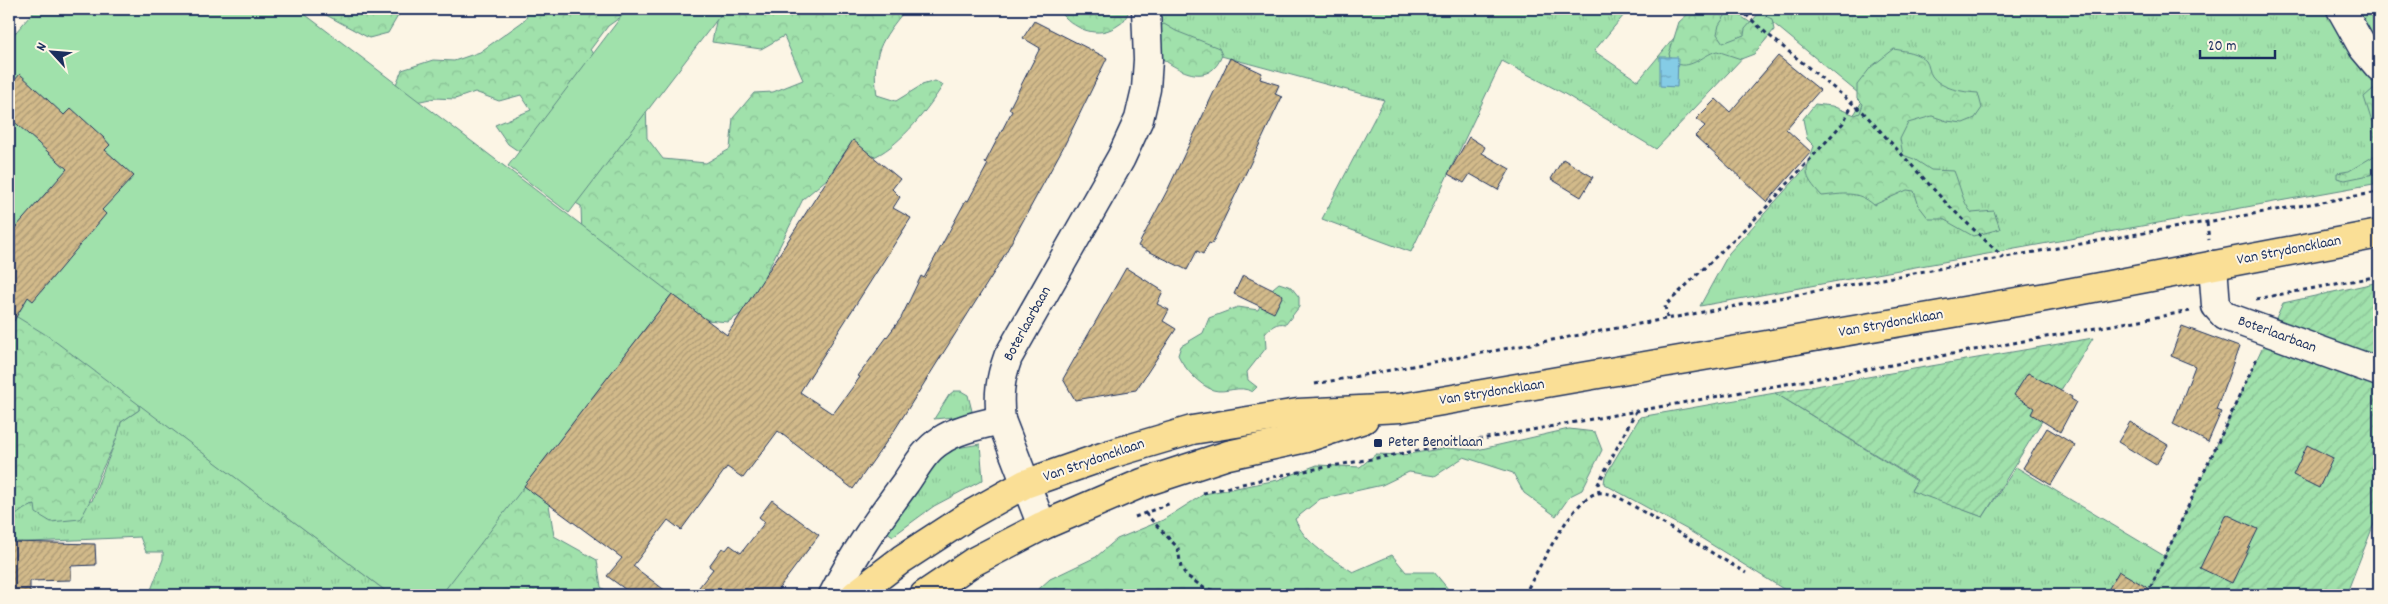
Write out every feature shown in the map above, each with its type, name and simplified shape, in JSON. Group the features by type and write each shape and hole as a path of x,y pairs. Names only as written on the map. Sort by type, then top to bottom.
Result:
{"main road":[{"name":"Van Strydoncklaan","path":"1025,484 1111,454 1192,430 1298,412 1401,408 2036,298 2379,234"},
{"name":"Van Strydoncklaan","path":"1042,526 1142,483 1202,463 1228,455 1306,438 1401,408"},
{"path":"855,595 902,560 968,516 1025,484"},
{"path":"924,595 973,562 1042,526"}],"street":[{"name":"Boterlaarbaan","path":"1042,526 1001,420 998,401 1000,379 1008,357 1121,158 1139,119 1146,88 1148,60 1146,9"},
{"path":"2341,9 2363,48 2379,67"},
{"path":"2213,265 2216,306"},
{"name":"Boterlaarbaan","path":"2216,306 2225,316 2379,372"},
{"path":"833,595 848,565 870,532 923,458 938,442 951,434 1001,420"}],"path":[{"path":"1740,9 1862,112 1948,205 2004,258"},
{"path":"1667,318 1664,306 1763,211 1843,123 1852,105"},
{"path":"1312,384 1667,318 2379,192"},
{"path":"1202,493 1277,476 2379,276"},
{"path":"2147,595 2268,333"},
{"path":"1599,493 1598,484 1636,411"},
{"path":"1524,595 1569,517 1588,496 1599,493 1620,498 1746,573"},
{"path":"1127,520 1177,501"},
{"path":"1145,513 1178,548 1181,568 1187,576 1204,588 1230,595"}],"green space":[{"path":"36,9 298,9 672,294 441,595 391,595 48,336 9,312 9,40"},
{"path":"315,9 402,9 388,33 369,38"},
{"path":"529,9 632,9 608,26 590,50 646,99 647,138 663,159 706,163 730,149 733,118 754,93 773,92 803,80 784,36 761,49 712,42 717,16 724,9 906,9 884,39 880,48 875,69 877,95 896,101 922,85 935,81 943,85 922,114 895,143 874,157 857,161 845,152 827,179 803,199 765,276 768,284 757,303 728,322 696,319 652,290 582,237 581,206 559,194 524,155 508,144 495,125 531,110 521,95 499,101 475,92 455,99 435,98 406,104 392,94 402,70 433,60 454,61 480,52 525,20"},
{"path":"627,9 725,9 569,213 508,166"},
{"path":"1058,9 1129,9 1129,11 1120,24 1103,32 1094,32 1078,27"},
{"path":"1161,9 1629,9 1594,51 1638,81 1689,20 1703,9 1730,9 1766,33 1656,149 1563,93 1502,61 1411,252 1322,219 1384,100 1162,40"},
{"path":"1688,9 1725,9 1727,13 1719,25 1717,34 1723,43 1744,35 1745,29 1759,13 1772,19 1774,30 1754,54 1741,59 1717,51 1696,62 1678,65 1672,62 1669,54 1679,22 1689,13"},
{"path":"1756,9 2333,9 2379,71 2379,183 1700,306 1729,253 1855,113 1864,98"},
{"path":"2357,9 2379,9 2379,62 2361,14"},
{"path":"1164,24 1176,31 1219,48 1222,55 1217,65 1210,71 1194,74 1176,67 1159,56 1157,28"},
{"path":"1894,49 1911,52 1923,58 1932,76 1941,84 1959,91 1978,93 1982,108 1975,118 1963,123 1947,121 1932,116 1908,123 1900,139 1903,155 1914,159 1931,170 1954,171 1963,199 1972,213 1994,211 2000,229 1973,236 1943,219 1929,219 1919,206 1914,191 1907,190 1874,205 1856,195 1822,196 1808,178 1807,168 1814,146 1807,139 1803,119 1815,104 1832,106 1855,115 1860,113 1863,104 1857,98 1857,85 1871,67"},
{"path":"2379,88 2379,147 2375,136 2378,127 2371,119 2364,97 2373,89"},
{"path":"2379,153 2379,173 2345,180 2337,178 2337,173 2349,171"},
{"path":"2379,282 2379,511 2346,595 2147,595 2283,303"},
{"path":"1279,283 1291,287 1299,297 1299,307 1286,324 1274,326 1265,334 1266,348 1247,372 1248,380 1257,387 1252,392 1243,389 1218,391 1208,388 1192,376 1178,355 1181,346 1203,333 1209,318 1238,307 1258,310 1267,293"},
{"path":"653,302 667,317 545,480 554,536 597,560 601,587 611,595 421,595"},
{"path":"9,309 28,316 139,404 139,410 121,422 89,503 80,519 51,522 36,513 35,505 27,507 9,518"},
{"path":"2093,338 1983,517 1911,491 1917,480 1775,393"},
{"path":"954,391 961,391 968,395 973,415 934,419 949,395"},
{"path":"1775,393 1917,481 1911,490 1983,517 2016,467 2166,557 2147,595 1793,595 1688,530 1604,484 1605,476 1640,417"},
{"path":"139,404 391,595 149,595 163,559 163,552 146,552 140,537 9,543 9,518 15,516 26,506 92,501 121,422 139,410"},
{"path":"1569,429 1595,432 1602,450 1582,490 1570,496 1556,516 1524,493 1513,473 1464,457 1435,476 1409,472 1382,485 1320,499 1295,519 1299,528 1312,543 1353,572 1392,555 1406,572 1434,572 1453,595 1032,595 1050,579 1096,557 1117,539 1163,520 1204,494 1278,480 1317,465 1360,467 1376,454 1403,455 1446,448 1477,450"},
{"path":"980,444 983,480 934,506 893,536 884,530 931,465 951,449"}],"water":[{"path":"1660,57 1678,57 1677,87 1660,86"}],"building":[{"path":"1034,21 1107,58 1065,144 1000,263 894,431 853,489 778,431 743,478 727,467 681,530 668,520 633,566 671,595 633,595 607,576 622,558 524,486 672,294 727,335 853,140 900,179 892,189 900,197 893,208 911,218 800,392 833,414 860,377 858,376 901,318 921,276 924,278 966,200 968,201 988,164 985,163 1012,111 1009,109 1040,48 1023,38"},
{"path":"1778,56 1820,90 1786,129 1811,152 1767,202 1695,136 1705,126 1696,119 1716,99 1730,112"},
{"path":"1230,58 1262,73 1260,79 1279,85 1275,94 1282,97 1212,244 1209,243 1203,254 1197,251 1187,270 1138,246 1168,189"},
{"path":"20,74 64,115 71,108 104,138 110,145 105,150 134,176 102,210 106,214 33,301 28,297 9,329 9,235 67,169 9,117 9,87"},
{"path":"1469,137 1485,147 1482,153 1510,169 1498,190 1470,174 1464,183 1448,174"},
{"path":"1563,159 1593,177 1581,197 1551,179"},
{"path":"1126,268 1163,291 1157,304 1169,310 1163,321 1176,329 1136,390 1075,400 1063,379"},
{"path":"1243,275 1283,295 1274,313 1234,294"},
{"path":"2182,326 2239,347 2216,410 2221,412 2208,442 2173,424 2195,366 2171,356"},
{"path":"2028,373 2072,397 2071,399 2076,402 2060,432 2031,414 2034,408 2014,395"},
{"path":"2130,422 2168,445 2156,465 2118,442"},
{"path":"2047,428 2075,445 2051,485 2023,468"},
{"path":"2307,445 2333,458 2319,488 2293,475"},
{"path":"772,500 819,535 774,595 693,595 713,569 709,566 722,548 726,550 730,545 741,553 765,522 759,517"},
{"path":"2226,514 2258,529 2232,583 2200,568"},
{"path":"9,542 95,544 96,565 71,566 71,580 30,581 30,595 9,595"},
{"path":"2119,571 2160,595 2105,595"}],"place":[{"name":"Peter Benoitlaan","path":"1378,443"}]}
